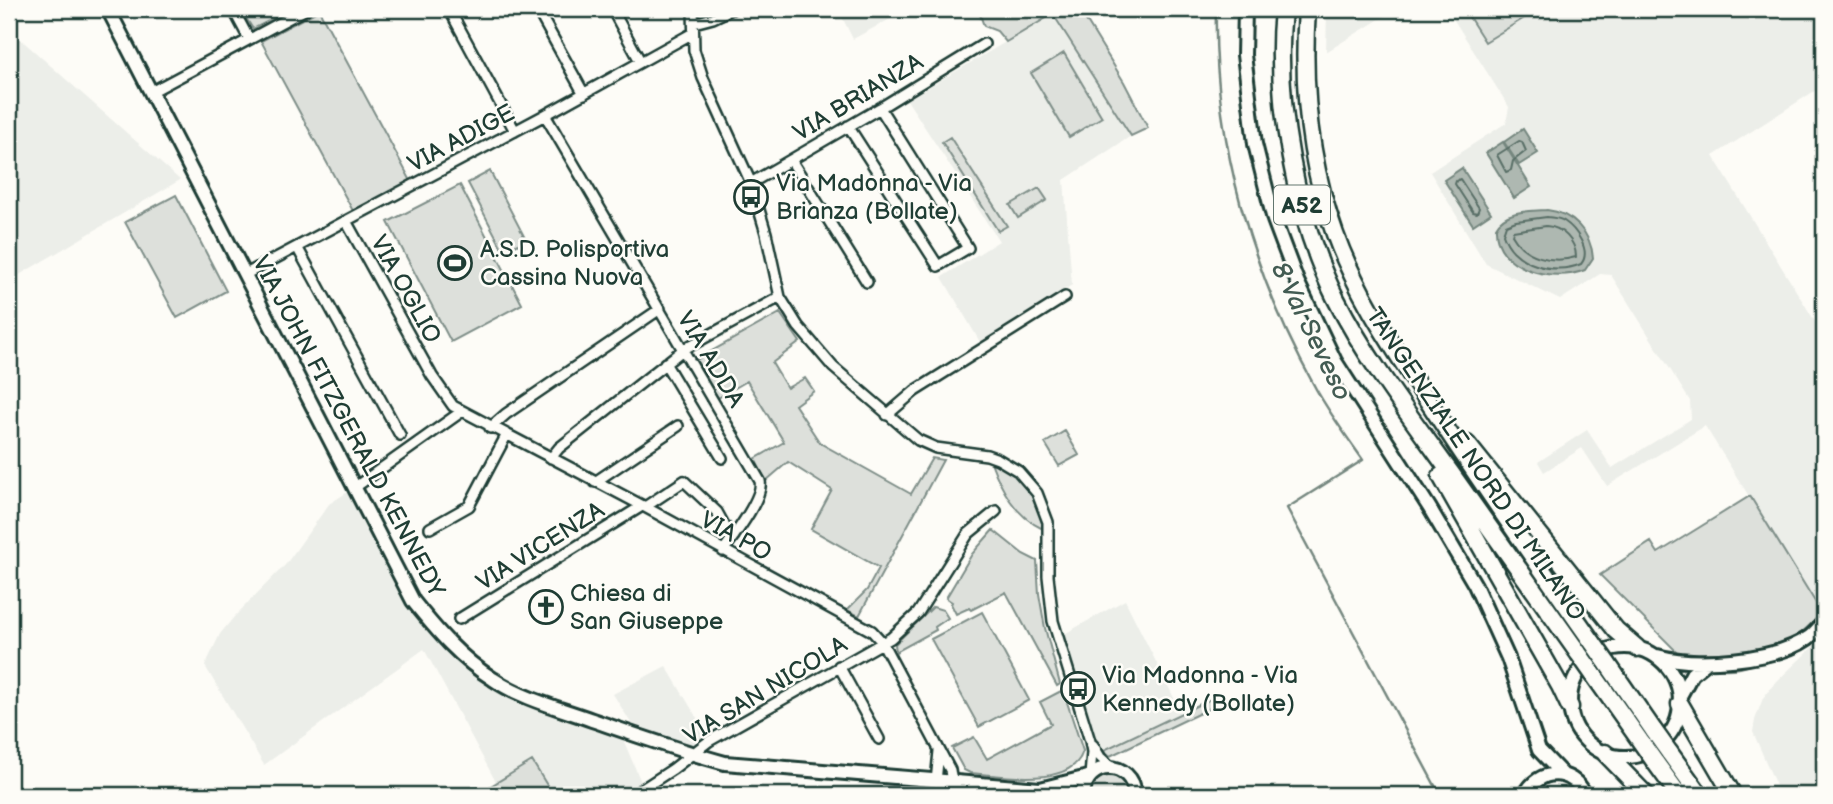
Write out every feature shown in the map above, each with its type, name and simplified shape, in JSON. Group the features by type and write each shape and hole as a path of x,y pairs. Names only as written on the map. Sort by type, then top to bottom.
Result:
{"highway":[{"name":"TANGENZIALE NORD DI MILANO","path":"1283,9 1282,73 1289,141 1299,196 1311,241 1336,298 1387,384 1679,795"},
{"name":"TANGENZIALE NORD DI MILANO","path":"1307,9 1309,118 1325,203 1350,272 1376,321 1497,506 1700,795"},
{"path":"1407,368 1616,630 1637,648"},
{"path":"1387,384 1541,651 1570,707"},
{"path":"1680,700 1733,795"},
{"path":"1605,753 1646,795"}],"street":[{"name":"VIA JOHN FITZGERALD KENNEDY","path":"108,9 413,601 439,634 463,657 495,681 534,700 725,763 1040,789 1058,795"},
{"path":"233,9 249,39"},
{"path":"150,92 306,9"},
{"path":"449,9 514,131"},
{"path":"537,9 584,94"},
{"path":"612,9 640,61"},
{"path":"693,9 692,44 703,78 751,183 766,233 779,297 813,345 909,434 936,448 987,455 1009,465 1025,477 1038,494 1048,522 1048,583 1053,621 1092,752 1083,795"},
{"name":"VIA ADIGE","path":"246,274 607,83 693,28 732,9"},
{"path":"1245,9 1244,55 1255,144 1274,220 1297,281 1335,361 1435,516 1475,585 1508,658 1539,750 1562,774 1576,782 1585,795"},
{"name":"VIA BRIANZA","path":"751,183 984,44"},
{"path":"848,126 938,266 968,248 880,108"},
{"name":"VIA ADDA","path":"545,115 761,484 752,506 723,551"},
{"path":"791,160 867,282"},
{"name":"VIA OGLIO","path":"346,221 432,376 443,394 461,412"},
{"path":"297,247 400,435"},
{"path":"551,458 559,448 684,349 779,297"},
{"path":"887,415 915,391 1065,297"},
{"path":"490,428 506,414 660,309"},
{"path":"665,363 722,458"},
{"path":"354,488 461,412"},
{"name":"VIA PO","path":"461,412 643,506 872,631 882,642 939,749 950,770 952,783"},
{"path":"596,482 678,426"},
{"path":"430,528 469,506 506,436"},
{"name":"VIA VICENZA","path":"459,619 684,481 718,512 734,536"},
{"name":"VIA SAN NICOLA","path":"633,795 709,741 891,638 918,613 968,534 996,511"},
{"path":"1711,660 1692,674 1680,700 1672,731 1651,750 1634,756 1605,753 1588,742 1579,732 1570,707 1576,678 1591,659 1613,649 1637,648 1671,660 1756,656 1792,646 1809,638 1824,622"},
{"path":"1653,655 1671,672 1680,700"},
{"path":"839,666 879,738"},
{"path":"1090,741 1100,757 1112,768 1128,776 1137,794"},
{"path":"936,782 939,749"},
{"path":"1534,782 1539,750"},
{"name":"VIA JOHN FITZGERALD KENNEDY","path":"1040,789 1089,776 1100,769 1112,768"},
{"path":"1525,795 1534,782 1544,776 1562,774"}],"shaded area":[{"path":"240,9 292,9 253,29"},
{"path":"838,9 909,9 853,39"},
{"path":"978,9 1079,9 1124,82 1148,128 1131,136 1053,14 1006,42 997,31 984,26"},
{"path":"1327,9 1396,9 1326,52"},
{"path":"1447,9 1824,9 1824,85 1713,156 1824,336 1822,613 1705,426 1607,486 1582,448 1544,472 1538,462 1587,430 1612,468 1691,419 1690,401 1611,275 1600,274 1560,300 1486,264 1430,172 1506,123 1509,107"},
{"path":"1464,9 1539,9 1485,42"},
{"path":"319,10 411,181 353,211 261,41"},
{"path":"1053,14 1131,136 1064,180 1072,285 980,342 942,277 999,241 907,100"},
{"path":"9,29 180,180 9,281"},
{"path":"1064,53 1102,117 1069,137 1031,73"},
{"path":"950,137 1007,226 998,231 942,142"},
{"path":"490,171 526,240 504,252 468,183"},
{"name":"A.S.D. Polisportiva Cassina Nuova","path":"460,185 522,304 451,342 388,222"},
{"path":"1039,188 1047,200 1018,218 1010,205"},
{"path":"176,195 226,291 177,318 125,222"},
{"path":"780,313 800,342 772,363 787,388 805,378 814,391 795,405 820,443 911,494 932,458 943,460 859,616 847,610 867,590 879,568 811,529 832,490 788,462 766,481 755,459 784,442 747,381 718,398 696,360"},
{"path":"1065,431 1079,455 1059,466 1045,443"},
{"path":"991,462 1011,472 1027,488 1037,507 1043,529 1024,517 1010,501"},
{"path":"354,488 413,601 495,681 620,732 641,782 620,795 553,795 532,762 496,782 424,649 264,765 205,666 220,634 234,617 286,564 329,504"},
{"path":"1750,496 1822,613 1792,641 1758,662 1740,668 1702,666 1681,656 1600,575 1651,542 1658,553"},
{"path":"993,530 1023,554 1037,561 1045,628 1060,684 1057,686 1006,592 971,610 969,608 956,614 952,602 946,598 972,554"},
{"path":"1125,600 1181,712 1101,751 1091,737 1059,637"},
{"path":"933,607 943,610 948,618 935,627 936,630 896,652 895,644"},
{"path":"982,612 1029,700 979,727 931,639"},
{"path":"1824,636 1824,795 1780,795 1753,732 1755,720 1763,698 1774,684"},
{"path":"666,666 709,738 695,748 631,723 613,694"},
{"path":"1063,690 1083,751 1076,763 1065,771 1034,777 970,773 964,770 952,748 974,737 987,759 1051,724 1040,702"},
{"path":"1219,695 1223,702 1110,756 1104,750"},
{"path":"532,761 553,795 476,795"},
{"path":"1107,774 1123,780 1129,795 1090,795 1094,782"}],"water":[{"path":"1523,129 1538,153 1519,165 1504,142"},
{"path":"1503,142 1531,187 1514,198 1486,153"},
{"path":"1462,168 1491,213 1473,225 1444,180"},
{"path":"1547,210 1564,215 1584,232 1593,258 1585,270 1558,275 1528,270 1505,254 1498,242 1496,227 1500,221 1518,212"}],"waterway":[{"name":"8 Val Seveso","path":"1216,9 1221,108 1229,157 1255,253 1293,345 1316,389 1363,460 1287,508 1440,795"}],"place":[{"name":"Via Madonna - Via Brianza (Bollate)","path":"751,197"},
{"name":"A.S.D. Polisportiva Cassina Nuova","path":"455,263"},
{"name":"Chiesa di San Giuseppe","path":"546,607"},
{"name":"Via Madonna - Via Kennedy (Bollate)","path":"1078,689"}]}
